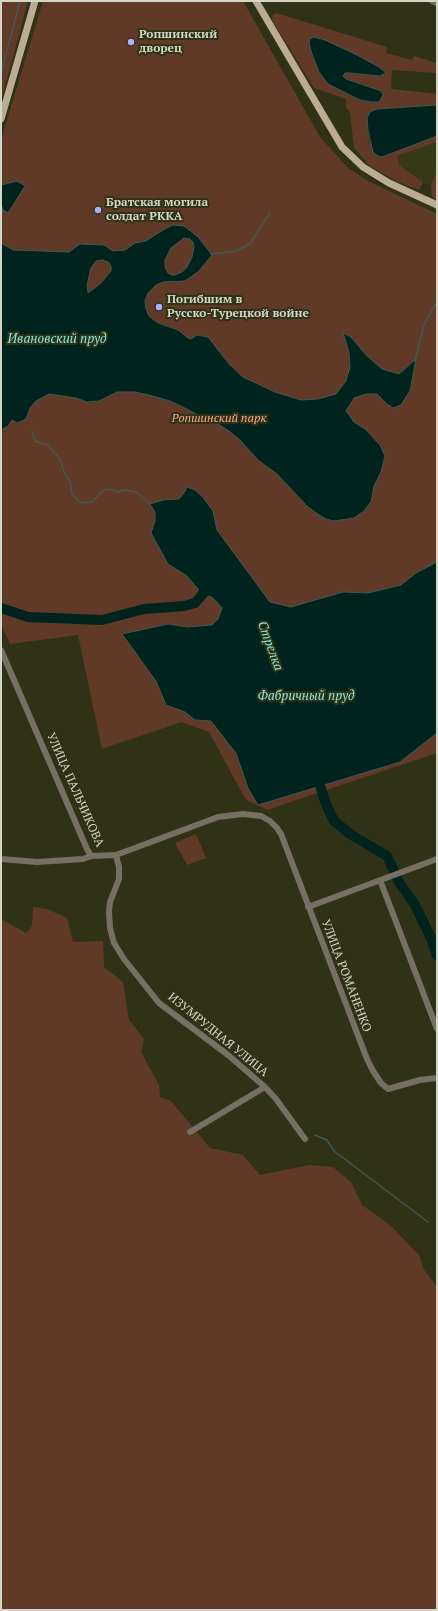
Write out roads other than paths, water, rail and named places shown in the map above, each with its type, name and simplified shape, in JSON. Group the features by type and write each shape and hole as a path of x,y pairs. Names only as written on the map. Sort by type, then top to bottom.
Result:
{"main road":[{"path":"1,119 35,1"},
{"path":"256,1 342,147 362,167 389,183 437,205"}],"street":[{"path":"432,1 437,3"},
{"name":"УЛИЦА ПАЛЬЧИКОВА","path":"1,650 91,856 116,855 218,817 243,814 261,816 270,821"},
{"name":"УЛИЦА РОМАНЕНКО","path":"270,821 281,834 366,1059 381,1083 388,1089 420,1080 437,1078"},
{"name":"ИЗУМРУДНАЯ УЛИЦА","path":"116,855 119,867 119,879 110,902 109,920 114,943 124,959 159,1003 206,1037 248,1071 265,1087 276,1099 305,1139"},
{"path":"1,859 37,862 83,859 91,856"},
{"path":"308,907 437,859"},
{"path":"383,879 437,1029"},
{"path":"190,1132 265,1087"}],"water":[{"path":"314,37 325,40 355,54 379,67 386,73 380,76 345,73 343,76 346,79 381,91 383,95 379,102 360,100 328,84 319,72 312,54 309,43 310,39"},
{"path":"437,105 437,136 382,157 373,152 367,118 370,112 377,109"},
{"path":"17,181 25,186 8,213 3,210 1,204 1,185"},
{"name":"Ивановский пруд","path":"173,225 184,226 198,237 212,255 199,271 185,281 163,282 156,285 148,293 145,301 149,316 158,323 178,330 188,338 191,339 197,335 208,337 229,364 243,377 275,392 301,400 318,399 336,394 346,381 350,367 349,352 343,333 351,337 366,355 382,369 399,374 416,359 410,391 401,405 393,408 377,394 366,394 354,398 346,411 354,422 365,429 380,445 385,456 381,472 374,486 371,502 364,511 354,518 334,521 326,519 316,513 307,506 277,474 258,460 240,440 229,431 215,422 203,418 170,401 149,395 135,392 117,392 99,401 87,402 76,398 49,394 36,401 30,408 26,419 17,423 12,420 8,426 1,430 1,243 13,250 69,252 80,244 104,245 113,251 125,250 135,243 146,241","holes":["184,238 190,239 193,242 194,247 192,257 187,267 182,272 171,275 165,267 165,260 171,248","103,260 108,262 111,266 111,271 101,283 88,293 87,285 91,268 96,261"]},
{"name":"Фабричный пруд","path":"187,487 195,490 202,496 213,511 217,530 270,602 291,607 343,592 368,593 401,585 416,573 437,562 437,733 400,762 258,805 248,788 236,753 211,721 195,720 185,712 166,705 156,681 122,634 168,624 188,627 212,625 218,619 222,608 210,596 200,598 198,589 187,576 168,564 151,533 155,521 155,512 150,504 163,500 179,499"}],"waterway":[{"path":"1,73 20,1"},
{"path":"1,214 3,210"},
{"path":"211,254 236,251 250,244 270,213"},
{"path":"415,361 424,325 437,301"},
{"path":"32,431 35,441 48,445 60,459 65,474 70,481 72,494 81,503 92,502 102,491 109,489 118,492 125,490 136,492 150,504"},
{"name":"Стрелка","path":"1,608 28,617 102,620 144,609 184,606 195,603 207,589"},
{"name":"Стрелка","path":"316,773 326,804 334,821 350,834 387,856 399,882 415,905 431,938 437,956"},
{"path":"315,1135 327,1140 334,1151 428,1222"}],"place":[{"name":"Ропшинский дворец","path":"131,42"},
{"name":"Братская могила солдат РККА","path":"98,210"},
{"name":"Погибшим в Русско-Турецкой войне","path":"159,307"}],"park label":[{"name":"Ропшинский парк","path":"219,419"}]}
